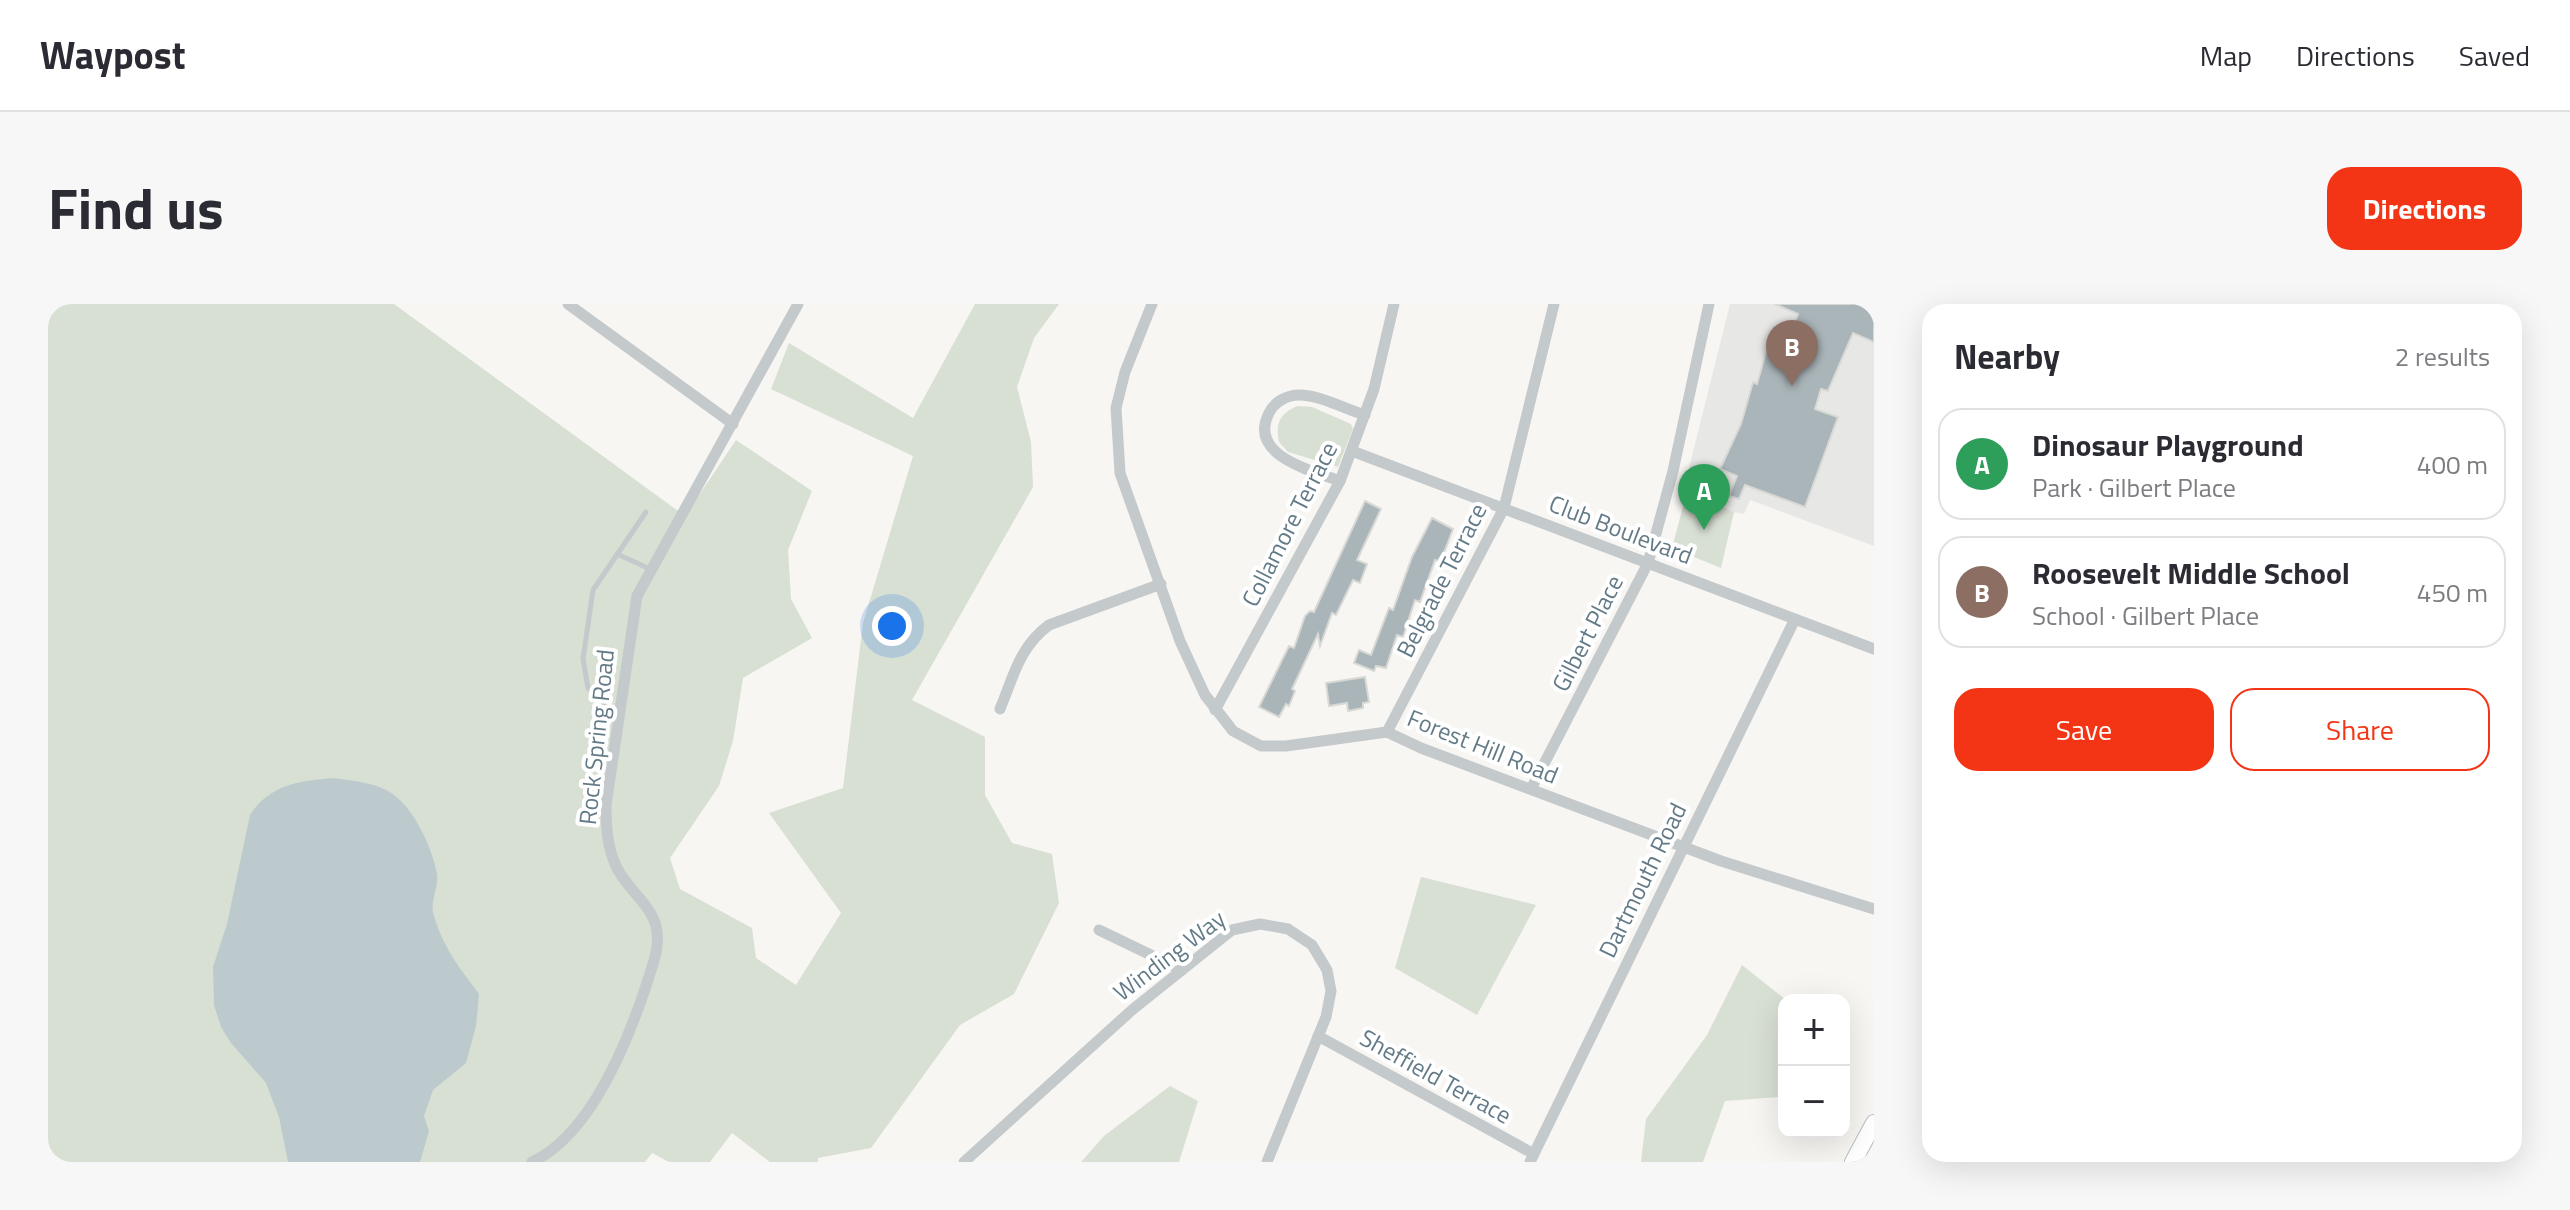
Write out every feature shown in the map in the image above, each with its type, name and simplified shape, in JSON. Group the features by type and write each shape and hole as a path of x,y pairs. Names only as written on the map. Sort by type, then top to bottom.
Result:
{"main road":[{"path":"1853,1162 1874,1123"}],"street":[{"path":"568,304 733,424"},
{"name":"Rock Spring Road","path":"532,1162 549,1154 565,1138 628,1042 658,949 655,922 616,867 607,834 606,805 637,596 798,304"},
{"name":"Forest Hill Road","path":"1152,304 1125,372 1116,408 1120,473 1195,677 1215,710 1233,731 1261,746 1286,746 1387,732 1682,846 1874,909"},
{"name":"Collamore Terrace","path":"1215,710 1340,481 1365,415 1394,304"},
{"name":"Belgrade Terrace","path":"1387,732 1504,508 1554,304"},
{"name":"Gilbert Place","path":"1531,789 1648,563 1673,471 1709,304"},
{"path":"1340,481 1275,453 1265,434 1269,413 1284,398 1305,395 1365,415"},
{"name":"Club Boulevard","path":"1352,451 1874,649"},
{"path":"1000,709 1020,656 1034,636 1049,625 1161,584"},
{"name":"Dartmouth Road","path":"1532,1158 1795,619"},
{"name":"Winding Way","path":"964,1162 1132,1010 1232,930 1260,924 1288,929 1312,945 1327,970 1329,1005 1267,1162"},
{"path":"1099,930 1182,970"},
{"name":"Sheffield Terrace","path":"1318,1036 1532,1158"}],"lane":[{"path":"618,714 588,688 583,659 593,590 646,512"},
{"path":"617,554 651,570"}],"shaded area":[{"path":"48,304 394,304 685,516 736,440 812,491 788,550 791,599 812,638 743,678 733,741 719,786 670,858 680,889 752,928 756,958 796,985 841,913 769,813 843,788 863,623 913,456 771,389 789,343 913,418 975,304 1059,304 1034,338 1017,387 1031,442 1033,487 912,700 985,737 985,795 1012,843 1052,854 1059,903 1014,994 960,1025 871,1148 818,1158 818,1162 770,1162 732,1133 710,1162 669,1162 652,1153 645,1162 48,1162"},
{"path":"1730,304 1874,304 1874,546 1750,500 1744,514 1734,512 1720,505 1729,482 1689,468"},
{"path":"1298,406 1312,407 1351,424 1353,429 1338,467 1288,452 1279,442 1280,420"},
{"path":"1693,469 1729,482 1720,505 1734,512 1721,568 1672,548"},
{"path":"334,778 382,788 397,797 413,816 431,852 437,874 433,906 438,928 453,957 479,994 476,1026 466,1063 433,1090 424,1116 429,1131 420,1162 288,1162 279,1117 266,1083 231,1043 221,1027 214,1005 213,967 227,924 250,815 276,790"},
{"path":"1421,877 1536,905 1477,1015 1395,968"},
{"path":"1742,965 1778,994 1778,1097 1725,1101 1703,1162 1641,1162 1646,1119 1707,1035"},
{"path":"1170,1086 1198,1101 1179,1162 1081,1162 1104,1136"}],"building":[{"path":"1775,304 1874,304 1874,342 1853,333 1828,391 1821,389 1815,409 1838,417 1805,507 1745,485 1739,499 1729,496 1737,476 1720,469 1741,424 1753,382 1757,384 1771,334 1789,341 1798,314"},
{"path":"1365,501 1381,509 1357,560 1367,564 1360,583 1353,580 1336,615 1332,613 1320,646 1318,634 1292,689 1295,691 1289,706 1286,704 1279,717 1259,707 1289,646 1294,648 1305,616 1310,611 1314,612"},
{"path":"1432,518 1453,529 1445,550 1438,561 1435,560 1420,602 1415,600 1403,637 1397,635 1386,668 1376,666 1374,671 1354,663 1359,650 1371,655 1389,608 1393,610 1412,557"},
{"path":"1365,677 1369,702 1363,703 1363,708 1348,711 1347,703 1329,706 1326,683"}],"place":[{"name":"Roosevelt Middle School","path":"1792,386"},
{"name":"Dinosaur Playground","path":"1704,530"}]}
